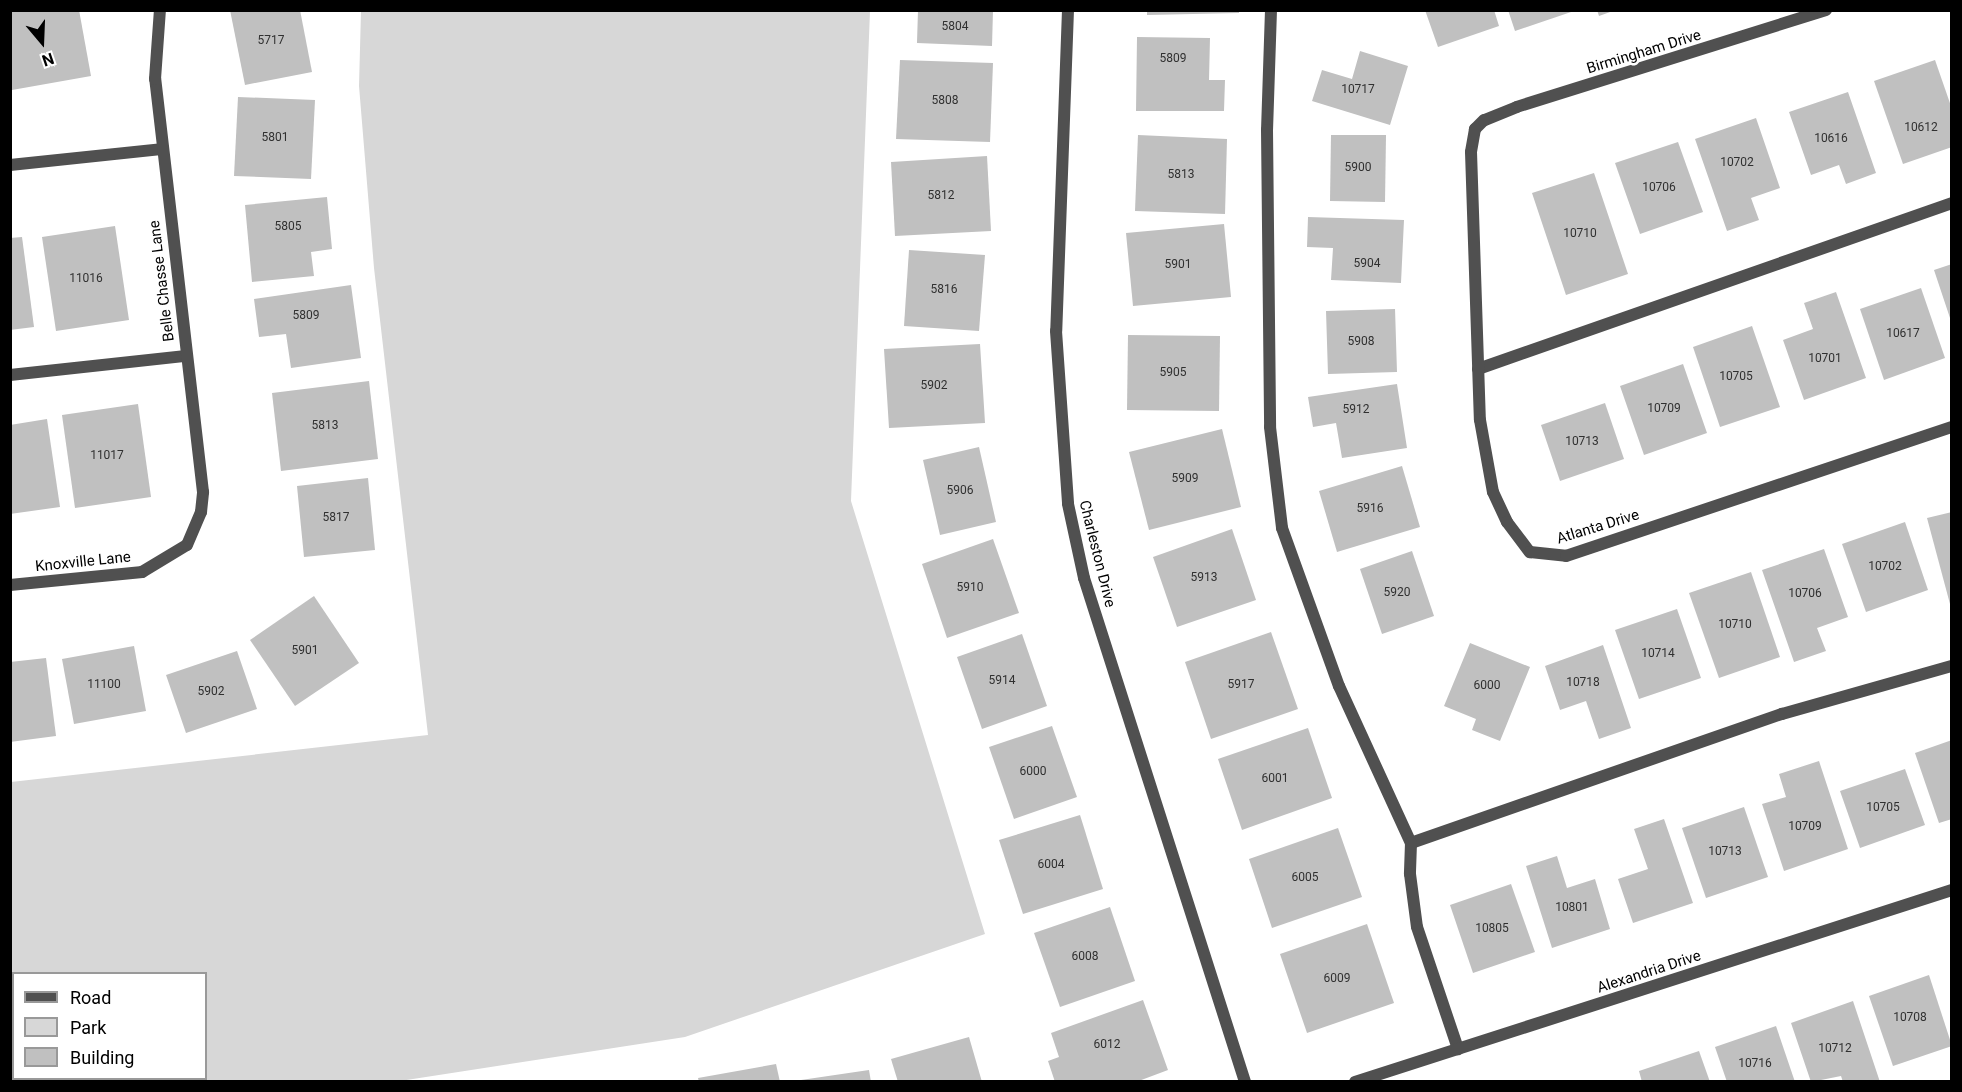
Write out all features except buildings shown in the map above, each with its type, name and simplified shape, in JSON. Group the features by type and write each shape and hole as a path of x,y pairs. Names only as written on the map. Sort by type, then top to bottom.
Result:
{"street":[{"name":"Belle Chasse Lane","path":"160,10 155,79 161,149 203,492 195,532 187,545"},
{"name":"Charleston Drive","path":"1068,10 1056,331 1068,504 1084,578 1245,1082"},
{"path":"1271,10 1267,130 1270,427 1282,528 1339,686 1410,843 1410,874 1417,927 1458,1049"},
{"name":"Birmingham Drive","path":"1474,129 1484,120 1517,107 1826,10"},
{"name":"Atlanta Drive","path":"1474,129 1470,152 1480,420 1493,492 1507,522 1522,544 1542,556 1566,556 1952,427"},
{"path":"10,165 161,149"},
{"path":"1478,369 1952,203"},
{"path":"10,375 186,356"},
{"name":"Knoxville Lane","path":"10,585 142,572 187,545"},
{"path":"1410,843 1782,714 1952,666"},
{"name":"Alexandria Drive","path":"1355,1082 1952,890"}],"green space":[{"path":"361,11 870,11 851,501 985,934 685,1037 400,1081 11,1081 11,782 428,735 374,268 359,86"}]}
